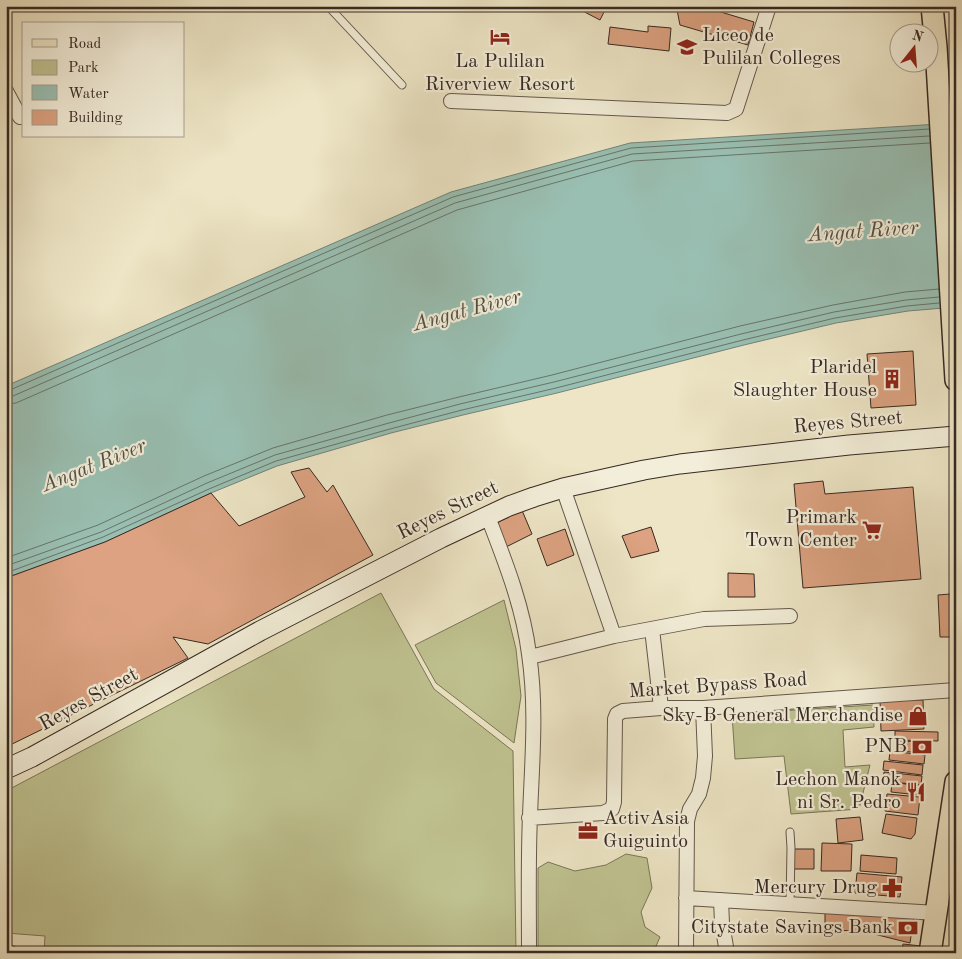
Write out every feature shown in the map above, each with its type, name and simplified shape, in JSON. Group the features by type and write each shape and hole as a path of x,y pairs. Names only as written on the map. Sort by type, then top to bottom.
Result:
{"main road":[{"path":"932,6 956,380"},
{"path":"930,953 956,782"}],"street":[{"path":"451,102 727,113 736,108 769,6"},
{"path":"6,91 20,117"},
{"name":"Reyes Street","path":"6,769 32,757 260,631 441,538 509,506 563,488 680,464 849,445 956,436"},
{"path":"563,488 614,636"},
{"path":"488,517 510,573 530,657 534,734 530,818 529,953"},
{"path":"530,657 614,636 704,619 790,616"},
{"path":"652,629 662,708"},
{"name":"Market Bypass Road","path":"530,818 603,813 612,809 614,802 615,719 617,714 623,711 662,708 703,708 956,690"},
{"path":"686,953 687,821 690,809 699,794 703,778 705,756 703,708"},
{"path":"686,898 937,914"},
{"path":"721,900 722,924 727,953"},
{"path":"6,951 11,953"}],"lane":[{"path":"328,6 402,85"},
{"path":"790,832 790,904"}],"green space":[{"path":"381,593 434,689 513,751 516,953 44,953 45,936 6,933 6,791"},
{"path":"504,600 516,649 521,696 514,743 436,683 415,645"},
{"path":"873,705 874,727 843,730 845,767 870,765 859,809 791,814 784,756 735,759 732,714"},
{"path":"626,854 647,858 652,888 641,912 645,927 660,937 653,953 538,953 538,868 548,862 575,871 606,865"}],"water":[{"name":"Angat River","path":"956,123 956,307 908,311 836,323 391,433 277,466 211,493 105,542 6,578 6,386 451,192 630,143"}],"building":[{"path":"573,6 607,6 600,20"},
{"path":"669,6 701,6 754,22 748,45 680,25 677,10"},
{"path":"648,26 671,28 669,51 608,44 610,27 648,32"},
{"name":"Plaridel Slaughter House","path":"913,351 916,405 871,408 867,354"},
{"path":"309,468 327,492 333,485 373,555 208,644 173,637 188,658 6,747 6,578 105,542 211,493 239,526 305,497 291,472"},
{"name":"Primark Town Center","path":"823,481 825,494 913,487 921,579 803,588 794,484"},
{"path":"521,508 532,534 506,547 494,519"},
{"path":"651,527 659,551 631,558 622,536"},
{"path":"565,529 574,555 547,566 537,539"},
{"path":"728,573 754,574 755,597 728,597"},
{"path":"950,594 953,637 940,637 938,595"},
{"path":"923,700 924,729 881,731 880,701"},
{"path":"895,731 938,732 938,741 895,740"},
{"path":"898,741 927,742 926,753 897,751"},
{"path":"890,751 925,755 924,764 889,760"},
{"path":"884,761 923,765 922,775 883,770"},
{"path":"884,772 922,776 921,785 883,781"},
{"path":"892,782 919,786 918,795 891,792"},
{"path":"887,794 920,797 918,815 885,811"},
{"path":"886,814 917,818 915,834 911,839 882,833"},
{"path":"860,817 863,840 838,843 836,819"},
{"path":"822,843 852,844 851,871 821,871"},
{"path":"793,849 814,849 814,869 793,869"},
{"path":"861,855 897,858 896,874 860,871"},
{"path":"857,873 902,877 900,897 855,893"},
{"path":"955,885 956,913 951,913"},
{"path":"825,912 914,916 910,943 862,931 825,930"},
{"path":"903,944 921,946 920,953 902,953"}],"place":[{"name":"La Pulilan Riverview Resort","path":"500,37"},
{"name":"Liceo de Pulilan Colleges","path":"687,47"},
{"name":"Plaridel Slaughter House","path":"892,379"},
{"name":"Primark Town Center","path":"872,530"},
{"name":"Sky-B General Merchandise","path":"918,716"},
{"name":"PNB","path":"922,747"},
{"name":"Lechon Manok ni Sr. Pedro","path":"916,792"},
{"name":"ActivAsia Guiguinto","path":"588,831"},
{"name":"Mercury Drug","path":"892,888"},
{"name":"Citystate Savings Bank","path":"908,928"}]}
